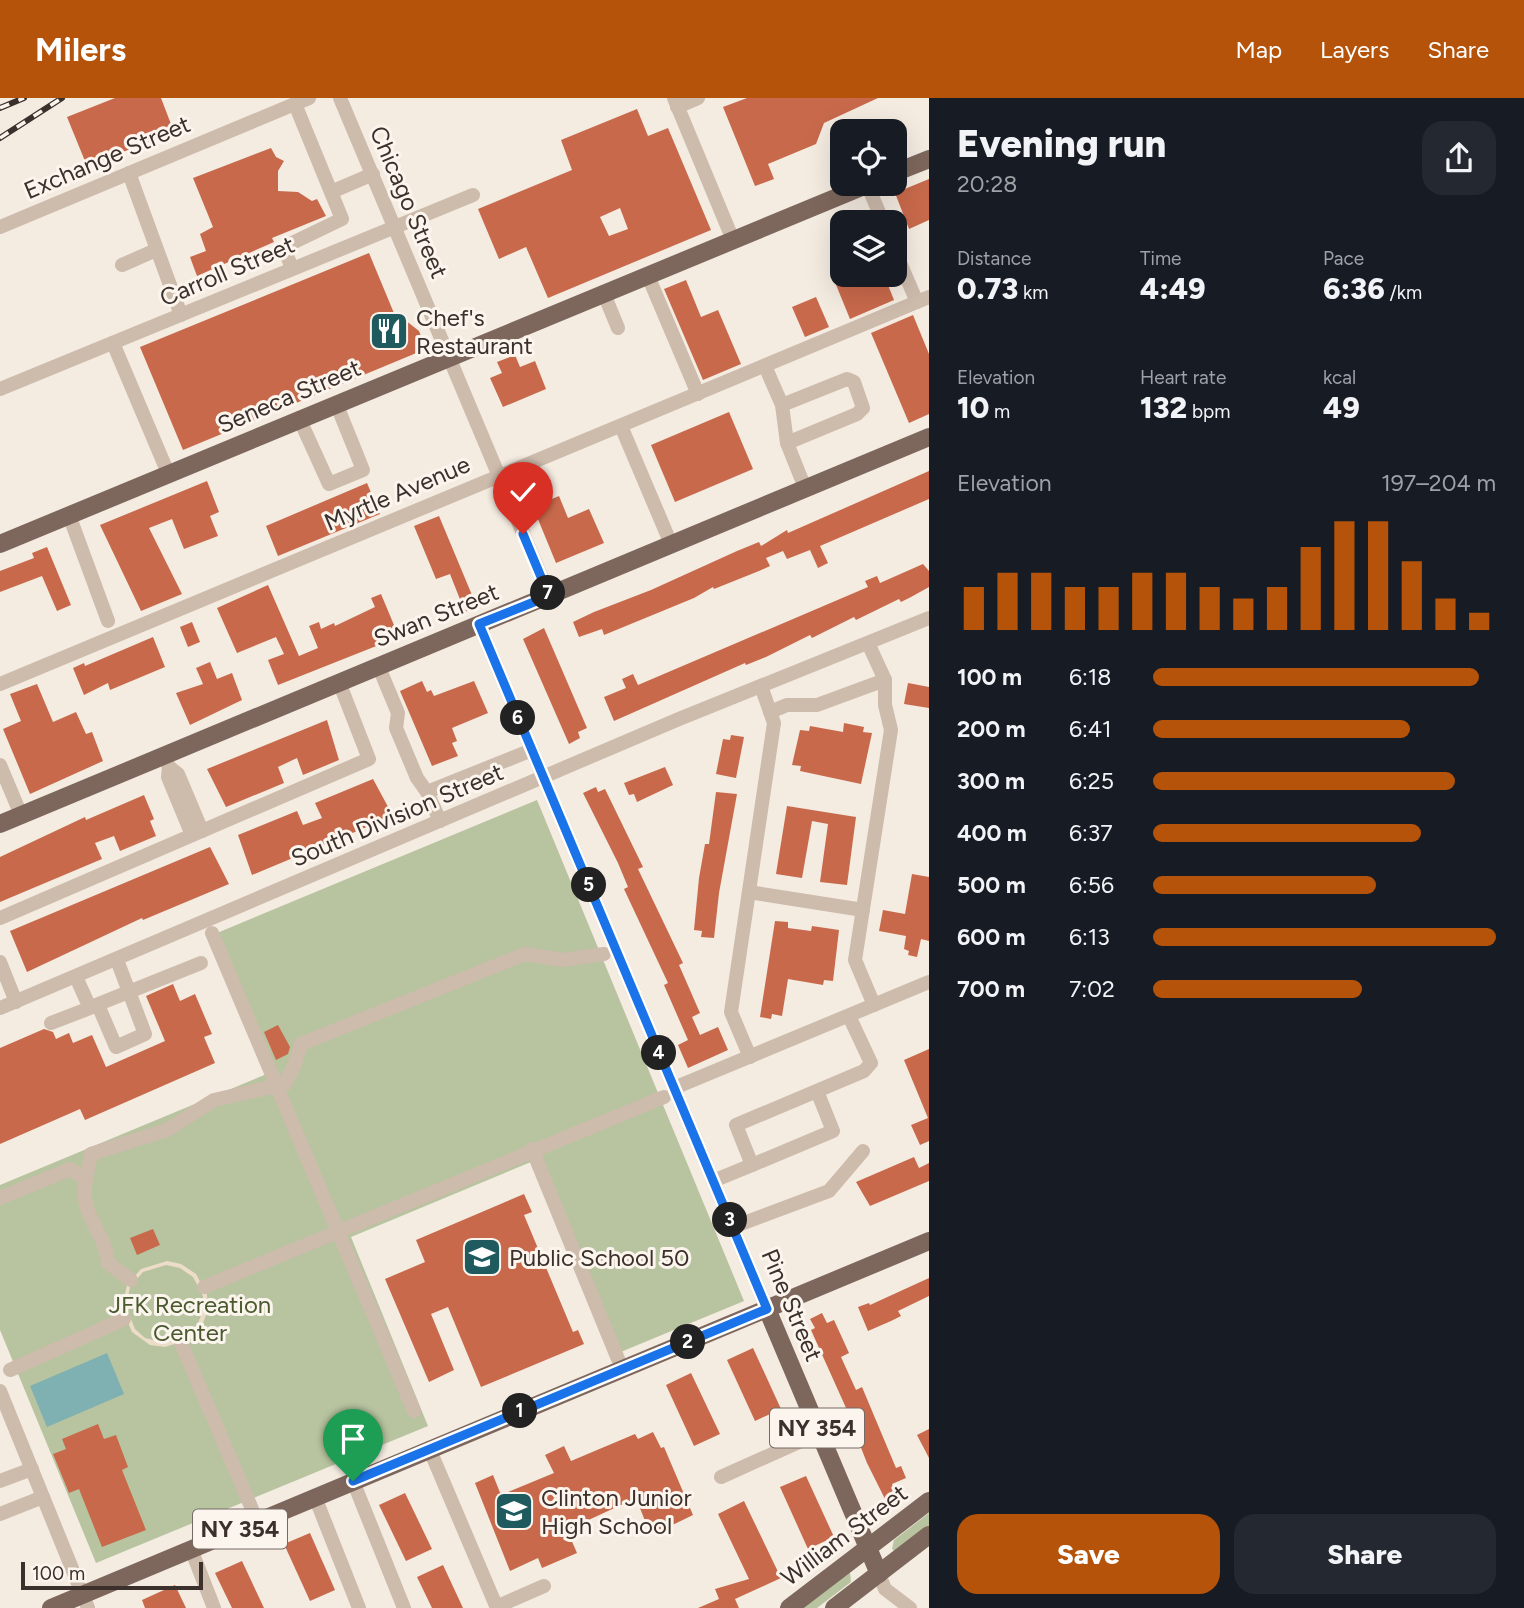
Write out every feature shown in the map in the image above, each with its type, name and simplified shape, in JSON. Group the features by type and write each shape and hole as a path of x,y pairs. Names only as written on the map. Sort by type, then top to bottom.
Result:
{"main road":[{"path":"907,168 929,159"},
{"name":"Seneca Street","path":"0,544 839,196"},
{"name":"Swan Street","path":"0,824 167,761 338,682 929,437"},
{"path":"767,1309 929,1241"},
{"name":"Pine Street","path":"767,1309 878,1574"},
{"name":"NY 354","path":"51,1608 86,1601 191,1549 767,1309"},
{"name":"William Street","path":"789,1608 929,1501"},
{"path":"834,1608 929,1535"}],"street":[{"name":"Exchange Street","path":"0,227 309,98"},
{"name":"Chicago Street","path":"340,98 549,596"},
{"path":"698,98 675,102 733,240"},
{"path":"292,268 285,251 288,246 342,219 295,104"},
{"path":"129,173 148,217 156,250 181,315"},
{"path":"331,192 373,174"},
{"name":"Carroll Street","path":"0,389 472,195"},
{"path":"122,265 156,250"},
{"path":"907,271 923,300"},
{"path":"648,276 698,394"},
{"path":"604,294 618,328"},
{"name":"Myrtle Avenue","path":"0,684 923,300"},
{"path":"113,343 168,473"},
{"path":"765,366 782,405 787,443 805,488"},
{"path":"782,405 847,379 854,382 863,408 857,414 787,443"},
{"path":"299,418 329,484 363,470 336,403"},
{"path":"621,425 671,544"},
{"path":"69,515 108,621"},
{"name":"South Division Street","path":"0,1008 543,777 929,618"},
{"name":"Pine Street","path":"479,624 669,1092 713,1181 767,1309"},
{"path":"868,643 885,680 885,705 891,730 855,960 874,1005"},
{"path":"378,666 398,713 396,728 417,778 427,792 440,821"},
{"path":"770,712 787,705 817,705 885,680"},
{"path":"0,918 369,759 338,682"},
{"path":"750,1057 731,1012 775,723 761,686"},
{"path":"427,792 531,750"},
{"path":"167,761 178,774 197,833"},
{"path":"0,765 20,815"},
{"path":"749,892 863,910"},
{"path":"212,933 414,1412"},
{"path":"0,1198 70,1169 91,1154 167,1130 214,1100 285,1084 295,1065 301,1044 525,954 564,960 604,954"},
{"path":"76,977 116,1047 145,1034 117,960"},
{"path":"0,962 16,1002"},
{"path":"51,1023 201,962"},
{"path":"204,1287 929,982"},
{"path":"752,1165 736,1125 863,1071 871,1063 849,1016"},
{"path":"713,1181 833,1131 817,1091"},
{"path":"531,1149 618,1359"},
{"path":"733,1227 828,1191 863,1151"},
{"path":"91,1154 83,1193 88,1219 106,1247 108,1262 131,1280"},
{"path":"70,1169 86,1178"},
{"path":"10,1370 124,1319"},
{"path":"181,1343 252,1508"},
{"path":"0,1391 86,1601"},
{"path":"721,1477 819,1433"},
{"path":"429,1448 496,1608 544,1586"},
{"path":"0,1481 32,1469"},
{"path":"353,1481 404,1608"},
{"path":"0,1514 43,1497"},
{"path":"315,1497 359,1608"},
{"path":"191,1549 214,1608"},
{"name":"Pine Street","path":"878,1574 885,1589 909,1608"}],"green space":[{"name":"JFK Recreation Center","path":"537,800 744,1301 611,1356 531,1162 351,1237 428,1426 96,1563 0,1330 0,1185 274,1071 217,933"},
{"path":"929,1513 929,1530 896,1552 892,1549 894,1540"},
{"path":"850,1572 851,1582 817,1608 796,1608"}],"shaded area":[{"path":"167,1261 181,1264 196,1274 207,1295 208,1310 201,1328 190,1339 165,1347 150,1345 132,1332 122,1308 127,1285 141,1269","holes":["166,1265 180,1268 193,1277 203,1296 203,1310 197,1326 188,1336 165,1343 145,1338 135,1329 126,1307 130,1287 143,1272"]}],"water":[{"path":"107,1353 124,1394 47,1427 30,1386"}],"building":[{"path":"115,98 161,98 174,132 87,166 67,117"},
{"path":"747,98 878,98 824,123 816,144 768,164 774,179 755,186 723,107"},
{"path":"637,109 648,136 668,128 711,230 548,298 526,247 499,259 478,209 572,170 561,140","holes":["620,208 628,229 609,236 600,217"]},
{"path":"271,148 276,157 284,161 278,171 278,191 298,192 312,201 317,199 326,216 272,238 274,242 197,276 190,257 206,251 200,234 213,227 193,178"},
{"path":"929,179 929,220 909,229 907,210 902,210 896,196 907,196 907,188"},
{"path":"369,253 396,318 400,316 419,331 426,349 183,450 140,347"},
{"path":"686,280 701,317 718,310 741,364 703,380 664,289"},
{"path":"837,287 889,287 894,300 850,319"},
{"path":"816,297 829,327 805,337 792,307"},
{"path":"913,315 929,354 929,414 909,423 871,333"},
{"path":"515,355 520,367 535,361 546,389 503,407 490,378 502,373 497,362"},
{"path":"729,412 753,469 675,502 651,445"},
{"path":"929,471 929,499 820,546 828,563 818,568 810,550 787,559 783,551 766,558 770,566 759,571 714,589 713,587 694,598 604,635 602,629 579,637 573,622 594,612 759,542 761,546 787,530 788,533"},
{"path":"207,481 219,512 210,516 218,536 184,549 172,519 149,528 182,594 141,611 100,525"},
{"path":"367,483 380,514 278,556 266,526"},
{"path":"559,496 568,518 589,509 604,543 556,563 533,507"},
{"path":"439,516 477,607 465,612 450,574 436,579 414,526"},
{"path":"47,547 71,605 57,611 42,576 0,592 0,571 34,558 32,553"},
{"path":"923,564 929,571 929,587 911,597 901,602 899,599 856,620 854,617 812,638 810,635 766,657 746,665 745,663 614,721 604,697 626,688 622,679 633,674 638,685 868,587 865,581 877,576 880,583"},
{"path":"268,585 299,656 318,648 309,626 319,622 321,629 334,623 335,626 375,607 371,598 381,594 399,637 278,685 268,660 284,654 276,637 237,653 217,608"},
{"path":"192,622 200,642 188,647 180,627"},
{"path":"544,628 587,728 578,732 580,738 569,744 523,639"},
{"path":"153,637 165,667 110,690 108,683 84,695 73,668 84,663 85,666"},
{"path":"210,662 217,679 232,673 242,700 190,725 176,693 203,684 196,668"},
{"path":"422,681 427,692 431,690 434,696 474,681 488,713 452,728 457,741 452,743 458,756 432,766 400,691"},
{"path":"908,683 929,687 929,708 904,704"},
{"path":"37,684 53,722 76,712 86,734 92,732 103,761 30,794 3,729 21,721 10,694"},
{"path":"327,720 339,760 303,775 297,758 278,767 284,783 226,807 207,769"},
{"path":"844,723 864,727 863,732 872,733 861,784 800,771 801,766 792,765 800,730 809,731 810,726 843,732"},
{"path":"731,735 744,737 736,778 716,774 723,739 730,740"},
{"path":"665,767 673,785 637,802 634,794 629,795 624,783"},
{"path":"373,779 393,816 252,875 238,835 297,811 303,825 322,818 315,803"},
{"path":"596,787 598,792 605,789 643,867 638,869 683,963 679,965 700,1013 692,1017 700,1035 718,1027 728,1050 688,1068 678,1045 688,1040 664,985 668,983 624,889 628,887 618,863 583,793"},
{"path":"716,792 737,794 719,893 714,938 701,937 702,931 694,930 699,878 705,844 709,844"},
{"path":"144,795 154,819 150,821 156,836 120,851 114,836 95,843 102,859 0,902 0,857 85,817 86,820"},
{"path":"787,806 856,817 847,885 820,882 828,824 812,821 802,878 776,874"},
{"path":"210,847 229,884 143,920 142,918 27,972 10,931"},
{"path":"912,874 929,877 929,941 921,939 917,957 908,955 909,951 904,949 906,936 879,931 883,910 905,914"},
{"path":"775,921 788,922 788,928 811,931 812,926 839,930 833,981 824,980 823,985 788,979 782,1016 772,1014 771,1019 760,1017"},
{"path":"173,984 180,1001 195,994 212,1034 204,1037 215,1063 85,1120 80,1109 0,1144 0,1048 44,1029 53,1032 56,1039 69,1033 73,1043 92,1035 106,1067 165,1041 146,996"},
{"path":"278,1025 290,1047 288,1054 276,1060 264,1032"},
{"path":"929,1049 929,1141 920,1145 911,1125 928,1118 904,1060"},
{"path":"914,1157 919,1168 929,1163 929,1181 870,1206 856,1182"},
{"path":"524,1194 532,1212 524,1215 573,1332 578,1330 584,1344 481,1387 448,1307 431,1314 454,1370 429,1382 385,1279 425,1262 416,1240"},
{"path":"153,1229 160,1245 137,1255 130,1238"},
{"path":"929,1278 929,1296 898,1311 901,1316 868,1331 858,1307 869,1303 870,1305"},
{"path":"822,1313 827,1323 834,1320 849,1353 841,1357 856,1390 862,1387 896,1468 901,1466 906,1478 892,1484 896,1494 885,1499 811,1330 815,1328 810,1319"},
{"path":"753,1348 781,1409 755,1421 727,1360"},
{"path":"691,1373 720,1434 694,1446 666,1385"},
{"path":"98,1424 104,1439 116,1435 128,1467 122,1470 146,1530 102,1547 79,1489 69,1493 53,1454 66,1449 62,1439"},
{"path":"929,1429 929,1458 917,1435"},
{"path":"653,1432 661,1448 664,1447 693,1515 658,1532 654,1523 647,1526 636,1498 567,1530 577,1553 542,1568 538,1558 510,1571 475,1483 493,1475 501,1495 554,1473 545,1455 564,1446 571,1461 635,1434 638,1439"},
{"path":"806,1476 834,1537 808,1549 780,1487"},
{"path":"405,1493 432,1549 406,1561 379,1505"},
{"path":"744,1501 781,1578 735,1599 739,1608 698,1608 719,1599 715,1589 749,1579 718,1514"},
{"path":"310,1533 335,1590 310,1601 284,1544"},
{"path":"242,1561 264,1608 232,1608 215,1573"},
{"path":"443,1565 463,1608 432,1608 417,1577"},
{"path":"175,1585 186,1608 145,1608 142,1600"}],"railway":[{"path":"0,108 24,98"},
{"path":"0,138 62,98"}],"place":[{"name":"Chef's Restaurant","path":"389,331"},
{"name":"Public School 50","path":"482,1257"},
{"name":"Clinton Junior High School","path":"514,1511"}],"route":[{"path":"353,1481 767,1309 479,624 549,596 523,534"}]}
